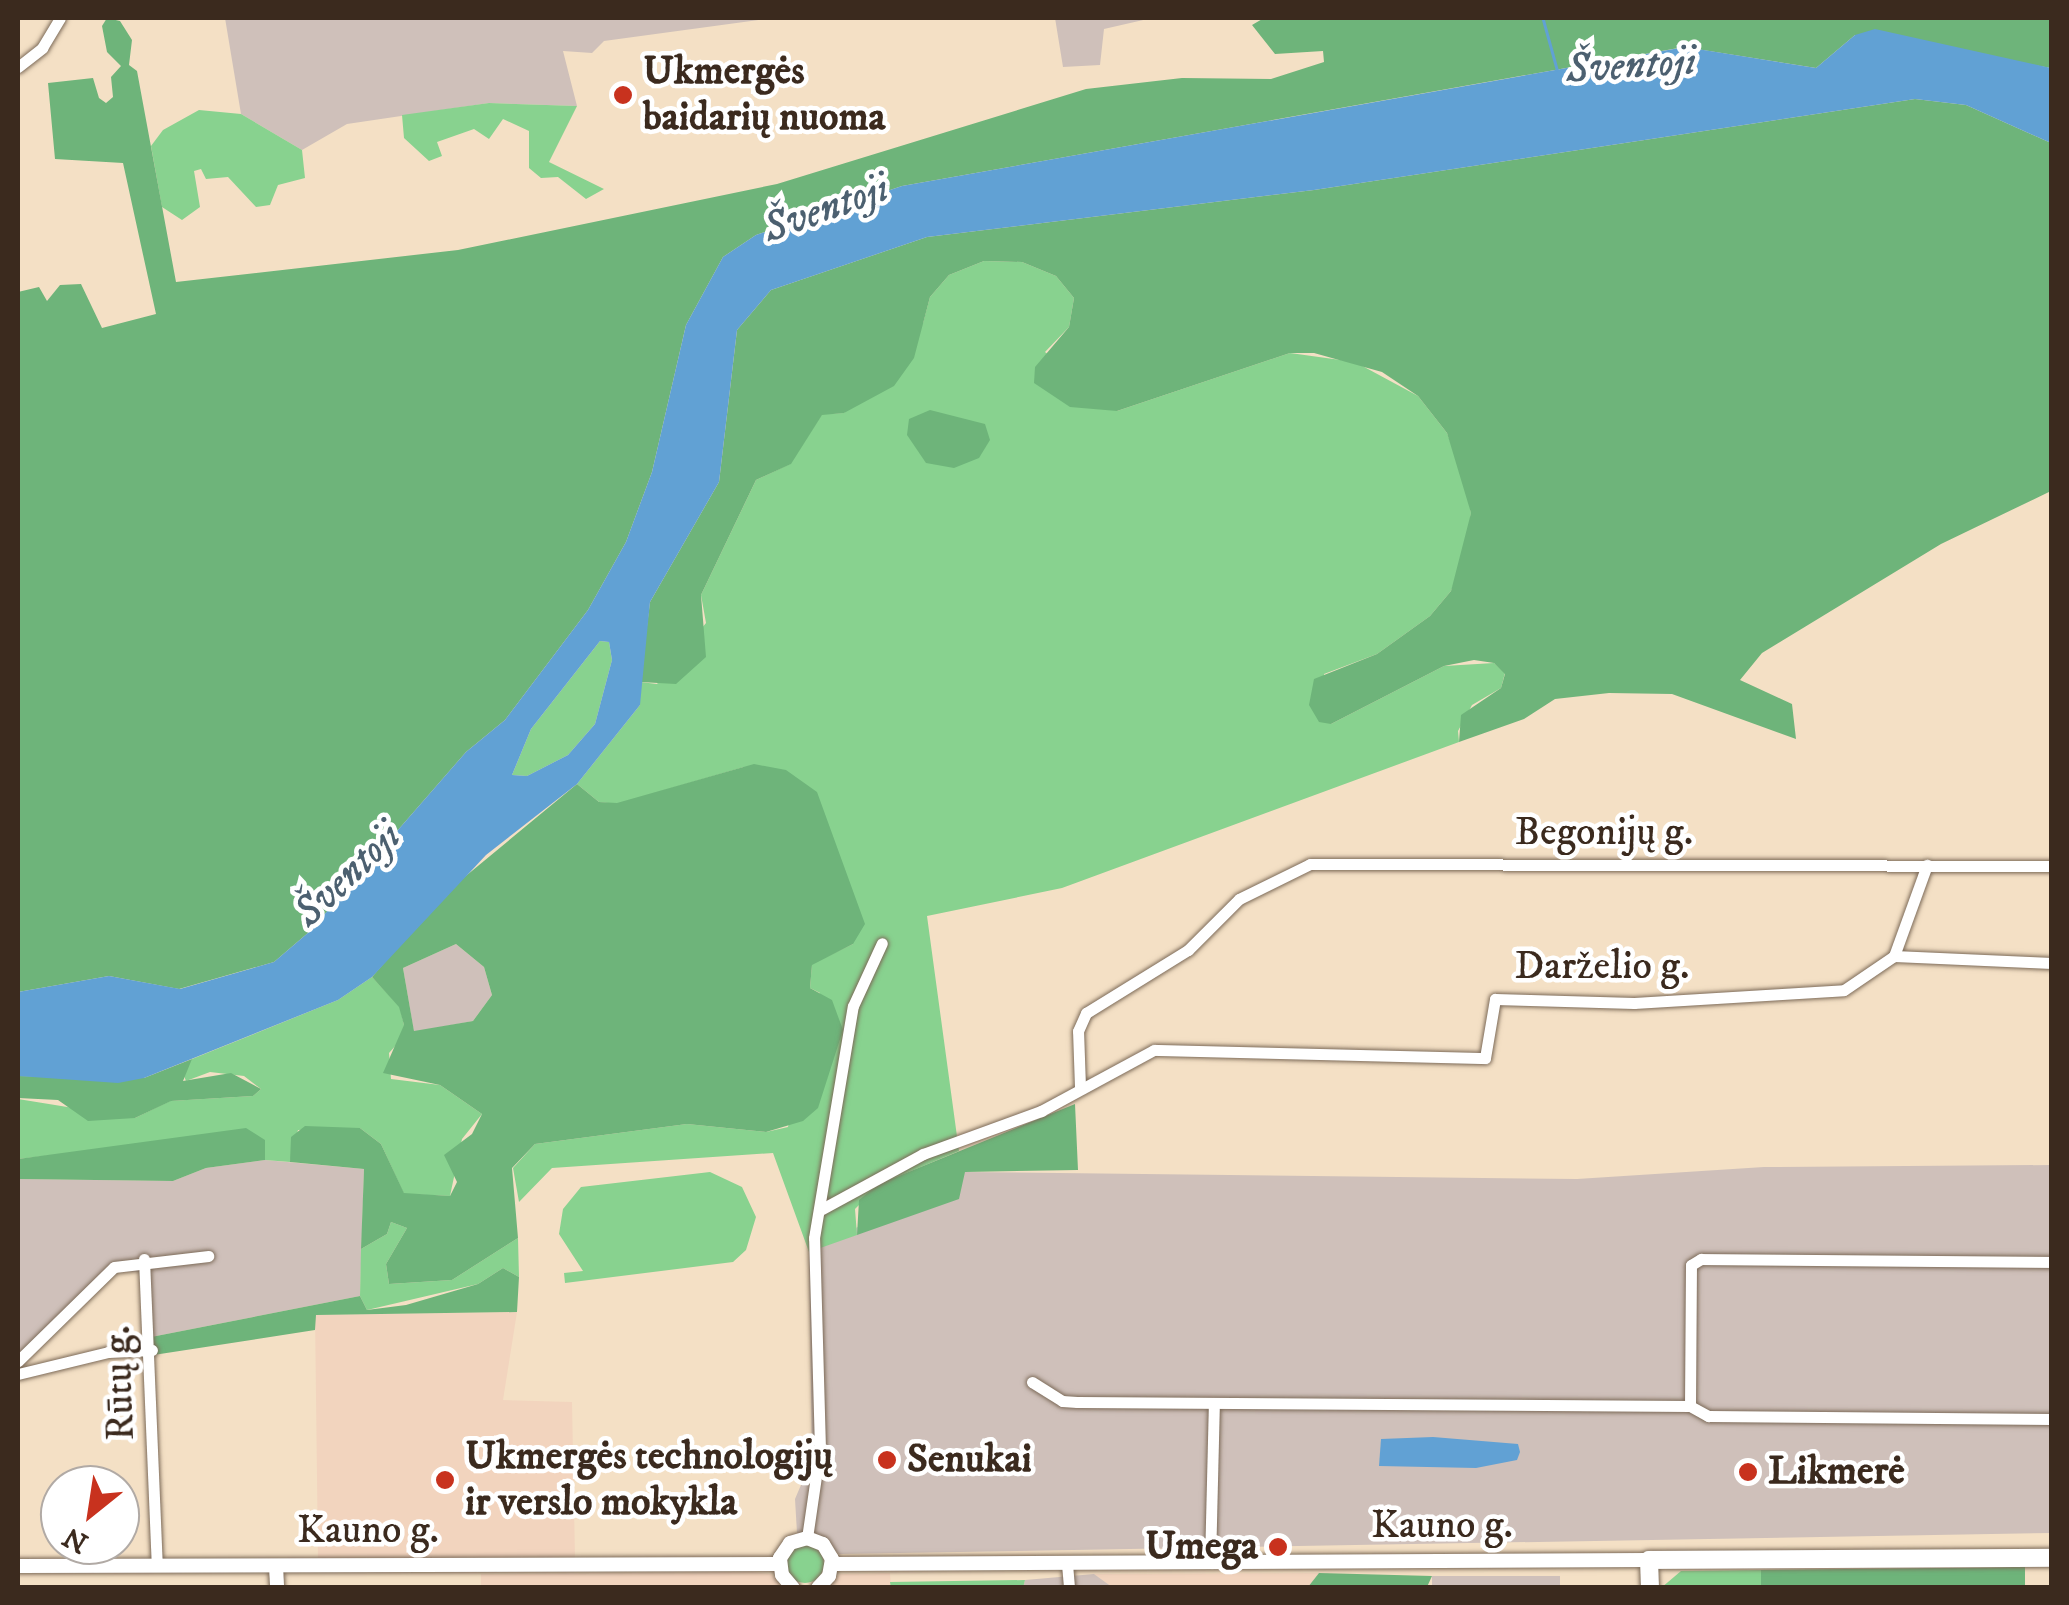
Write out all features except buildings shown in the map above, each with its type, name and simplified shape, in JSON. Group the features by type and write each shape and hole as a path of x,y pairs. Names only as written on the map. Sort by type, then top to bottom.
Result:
{"highway":[{"name":"Kauno g.","path":"1650,1560 2052,1558"},
{"path":"1650,1560 1650,1588"}],"main road":[{"path":"793,1588 780,1564 785,1548 806,1538 826,1548 832,1564 818,1588"},
{"name":"Kauno g.","path":"832,1564 1650,1560"},
{"name":"Kauno g.","path":"18,1566 780,1564"},
{"path":"276,1566 276,1588"}],"street":[{"path":"18,66 42,48 60,18"},
{"name":"Begonijų g.","path":"1080,1087 1078,1031 1086,1013 1188,950 1239,899 1278,875 1328,862 2052,866"},
{"path":"1927,865 1894,956 2052,964"},
{"path":"806,1538 820,1448 812,1309 822,1209 854,1006 882,943"},
{"name":"Darželio g.","path":"1080,1087 1131,1057 1167,1049 1484,1058 1495,999 1634,1003 1844,990 1894,956"},
{"path":"822,1209 923,1154 1041,1111 1080,1087"},
{"path":"18,1361 114,1267 144,1259 208,1256"},
{"name":"Rūtų g.","path":"144,1259 152,1350 156,1566"},
{"path":"1690,1406 1691,1265 1700,1259 2052,1262"},
{"path":"18,1374 108,1352 152,1350"},
{"path":"1032,1382 1062,1401 1690,1406 1708,1416 2052,1419"},
{"path":"1210,1563 1214,1403"},
{"path":"1066,1564 1069,1588"}],"shaded area":[{"path":"225,18 774,18 604,41 592,53 563,51 577,106 489,103 347,124 302,150 241,114"},
{"path":"1055,18 1152,18 1104,29 1100,65 1063,67"},
{"path":"456,944 484,967 492,995 473,1021 414,1032 403,968"},
{"path":"265,1160 364,1169 360,1296 146,1338 143,1272 115,1271 18,1366 18,1179 173,1181 206,1168"},
{"path":"2051,1165 2051,1533 839,1554 823,1538 797,1533 795,1499 812,1459 809,1252 965,1172 1577,1179 1764,1167"},
{"name":"Ukmergės technologijų ir verslo mokykla","path":"517,1312 503,1400 572,1402 575,1558 318,1559 315,1315"},
{"path":"890,1573 891,1587 825,1588 840,1574"},
{"path":"1319,1573 1308,1588 1112,1587 1094,1574"},
{"path":"481,1574 771,1574 784,1587 481,1588"},
{"path":"1094,1574 1112,1587 1023,1588 1025,1580"},
{"path":"1432,1576 1560,1576 1560,1588 1432,1588"}],"green space":[{"path":"107,18 120,21 132,40 129,65 137,71 176,282 458,250 777,184 1086,89 1182,78 1271,79 1324,62 1323,51 1275,54 1252,25 1264,18 2051,18 2051,68 1855,35 1816,68 1684,47 902,186 756,235 723,257 686,325 652,472 626,542 588,610 505,720 466,752 309,932 274,962 179,989 109,976 18,992 18,292 39,287 47,301 60,285 81,284 102,328 156,314 123,163 55,159 48,83 93,78 99,98 106,103 113,97 111,77 121,66 107,52 102,26"},
{"path":"1915,99 1966,105 2051,143 2051,491 1941,544 1762,653 1740,680 1792,704 1796,739 1672,694 1609,693 1555,699 1524,719 1459,742 1461,715 1501,688 1505,674 1494,663 1474,660 1444,666 1331,724 1319,722 1309,705 1314,679 1377,654 1430,616 1451,591 1471,513 1447,433 1418,396 1382,372 1314,353 1290,353 1117,411 1070,407 1034,383 1035,367 1069,327 1074,298 1056,276 1022,262 984,261 949,275 930,297 914,358 894,386 844,413 822,415 791,464 756,480 701,595 706,657 676,684 640,682 650,602 719,482 737,330 771,290 927,237 1314,190"},
{"path":"489,103 577,106 549,162 604,189 586,199 558,177 541,178 529,168 529,131 503,119 489,139 474,129 437,142 442,156 429,161 404,138 402,115"},
{"path":"199,110 241,114 302,150 305,178 278,185 270,205 256,207 228,177 206,179 201,169 194,171 200,207 182,220 162,207 151,146 163,130"},
{"path":"984,261 1022,262 1056,276 1074,298 1069,327 1045,352 1117,411 1290,353 1355,362 1418,396 1447,433 1465,481 1471,513 1464,558 1451,591 1430,616 1377,654 1324,674 1331,724 1444,666 1494,663 1505,673 1501,688 1472,705 1458,731 1459,742 1062,888 927,916 959,1151 880,1184 855,1209 857,1235 809,1252 773,1153 552,1168 519,1202 513,1168 535,1144 687,1124 766,1132 788,1127 820,993 810,988 812,964 853,944 744,767 617,804 599,802 577,784 640,705 640,682 657,684 706,623 701,595 756,480 790,464 822,414 844,413 923,323 930,297 949,275"},
{"path":"930,410 985,424 990,440 979,458 954,468 926,463 907,435 909,419"},
{"path":"600,641 609,642 612,660 595,724 568,755 527,776 512,775 531,729"},
{"path":"754,764 786,770 817,792 865,924 853,944 812,965 810,988 832,1000 843,1030 818,1108 803,1121 766,1132 687,1124 535,1144 512,1168 518,1238 452,1280 389,1284 386,1264 407,1228 391,1222 387,1234 361,1249 364,1169 290,1162 291,1137 305,1126 360,1128 381,1144 404,1193 450,1196 457,1182 444,1155 472,1134 482,1114 440,1085 383,1073 404,1025 399,1007 372,977 444,894 577,784 599,802 617,803","holes":["456,944 484,967 492,995 473,1021 414,1031 403,968"]},
{"path":"372,977 400,1007 404,1025 405,1035 389,1053 391,1079 440,1085 482,1114 462,1139 450,1196 404,1194 381,1144 360,1128 298,1130 290,1162 265,1160 265,1140 186,1140 18,1159 18,1099 135,1118 170,1101 253,1096 261,1089 244,1076 210,1072 186,1081 182,1071 192,1059 338,1000"},
{"path":"192,1059 183,1081 231,1073 261,1089 253,1096 171,1101 135,1118 88,1121 58,1100 18,1098 18,1076 144,1078"},
{"path":"1075,1104 1078,1170 965,1172 959,1199 857,1235 859,1200 879,1184"},
{"path":"246,1128 265,1140 265,1160 206,1168 173,1181 18,1179 18,1159"},
{"path":"710,1172 742,1187 756,1217 746,1250 733,1262 565,1283 564,1273 583,1271 559,1234 563,1209 581,1187"},
{"path":"391,1222 407,1228 386,1264 389,1284 452,1280 518,1238 519,1277 503,1268 478,1284 367,1310 360,1296 361,1249 387,1234"},
{"path":"503,1268 519,1277 517,1312 316,1315 315,1330 147,1356 146,1338 360,1296 367,1310 406,1305 478,1284"},
{"path":"805,1545 818,1551 824,1564 818,1577 805,1583 792,1577 786,1564 792,1551"},
{"path":"2025,1567 2025,1587 1761,1587 1761,1570"},
{"path":"1761,1570 1761,1587 1661,1588 1681,1571"},
{"path":"1319,1573 1432,1576 1427,1587 1308,1587"},
{"path":"1025,1580 1023,1588 891,1588 890,1582"}],"water":[{"name":"Šventoji","path":"1875,29 2051,68 2051,143 1966,105 1915,99 1314,190 927,237 771,290 737,330 719,482 650,602 640,705 577,784 486,855 372,977 338,1000 144,1078 118,1083 18,1076 18,992 109,976 180,989 274,962 309,932 466,752 505,720 588,610 626,542 652,472 686,325 723,257 756,235 902,186 1685,47 1816,68 1855,35","holes":["600,641 609,642 612,660 595,724 568,755 527,776 512,775 531,729"]},
{"path":"1433,1437 1518,1444 1520,1452 1517,1460 1476,1468 1379,1466 1381,1439"}],"waterway":[{"name":"Šventoji","path":"1543,18 1557,69"}],"place":[{"name":"Ukmergės baidarių nuoma","path":"623,95"},
{"name":"Senukai","path":"887,1460"},
{"name":"Likmerė","path":"1748,1472"},
{"name":"Ukmergės technologijų ir verslo mokykla","path":"445,1480"},
{"name":"Umega","path":"1278,1547"}]}
